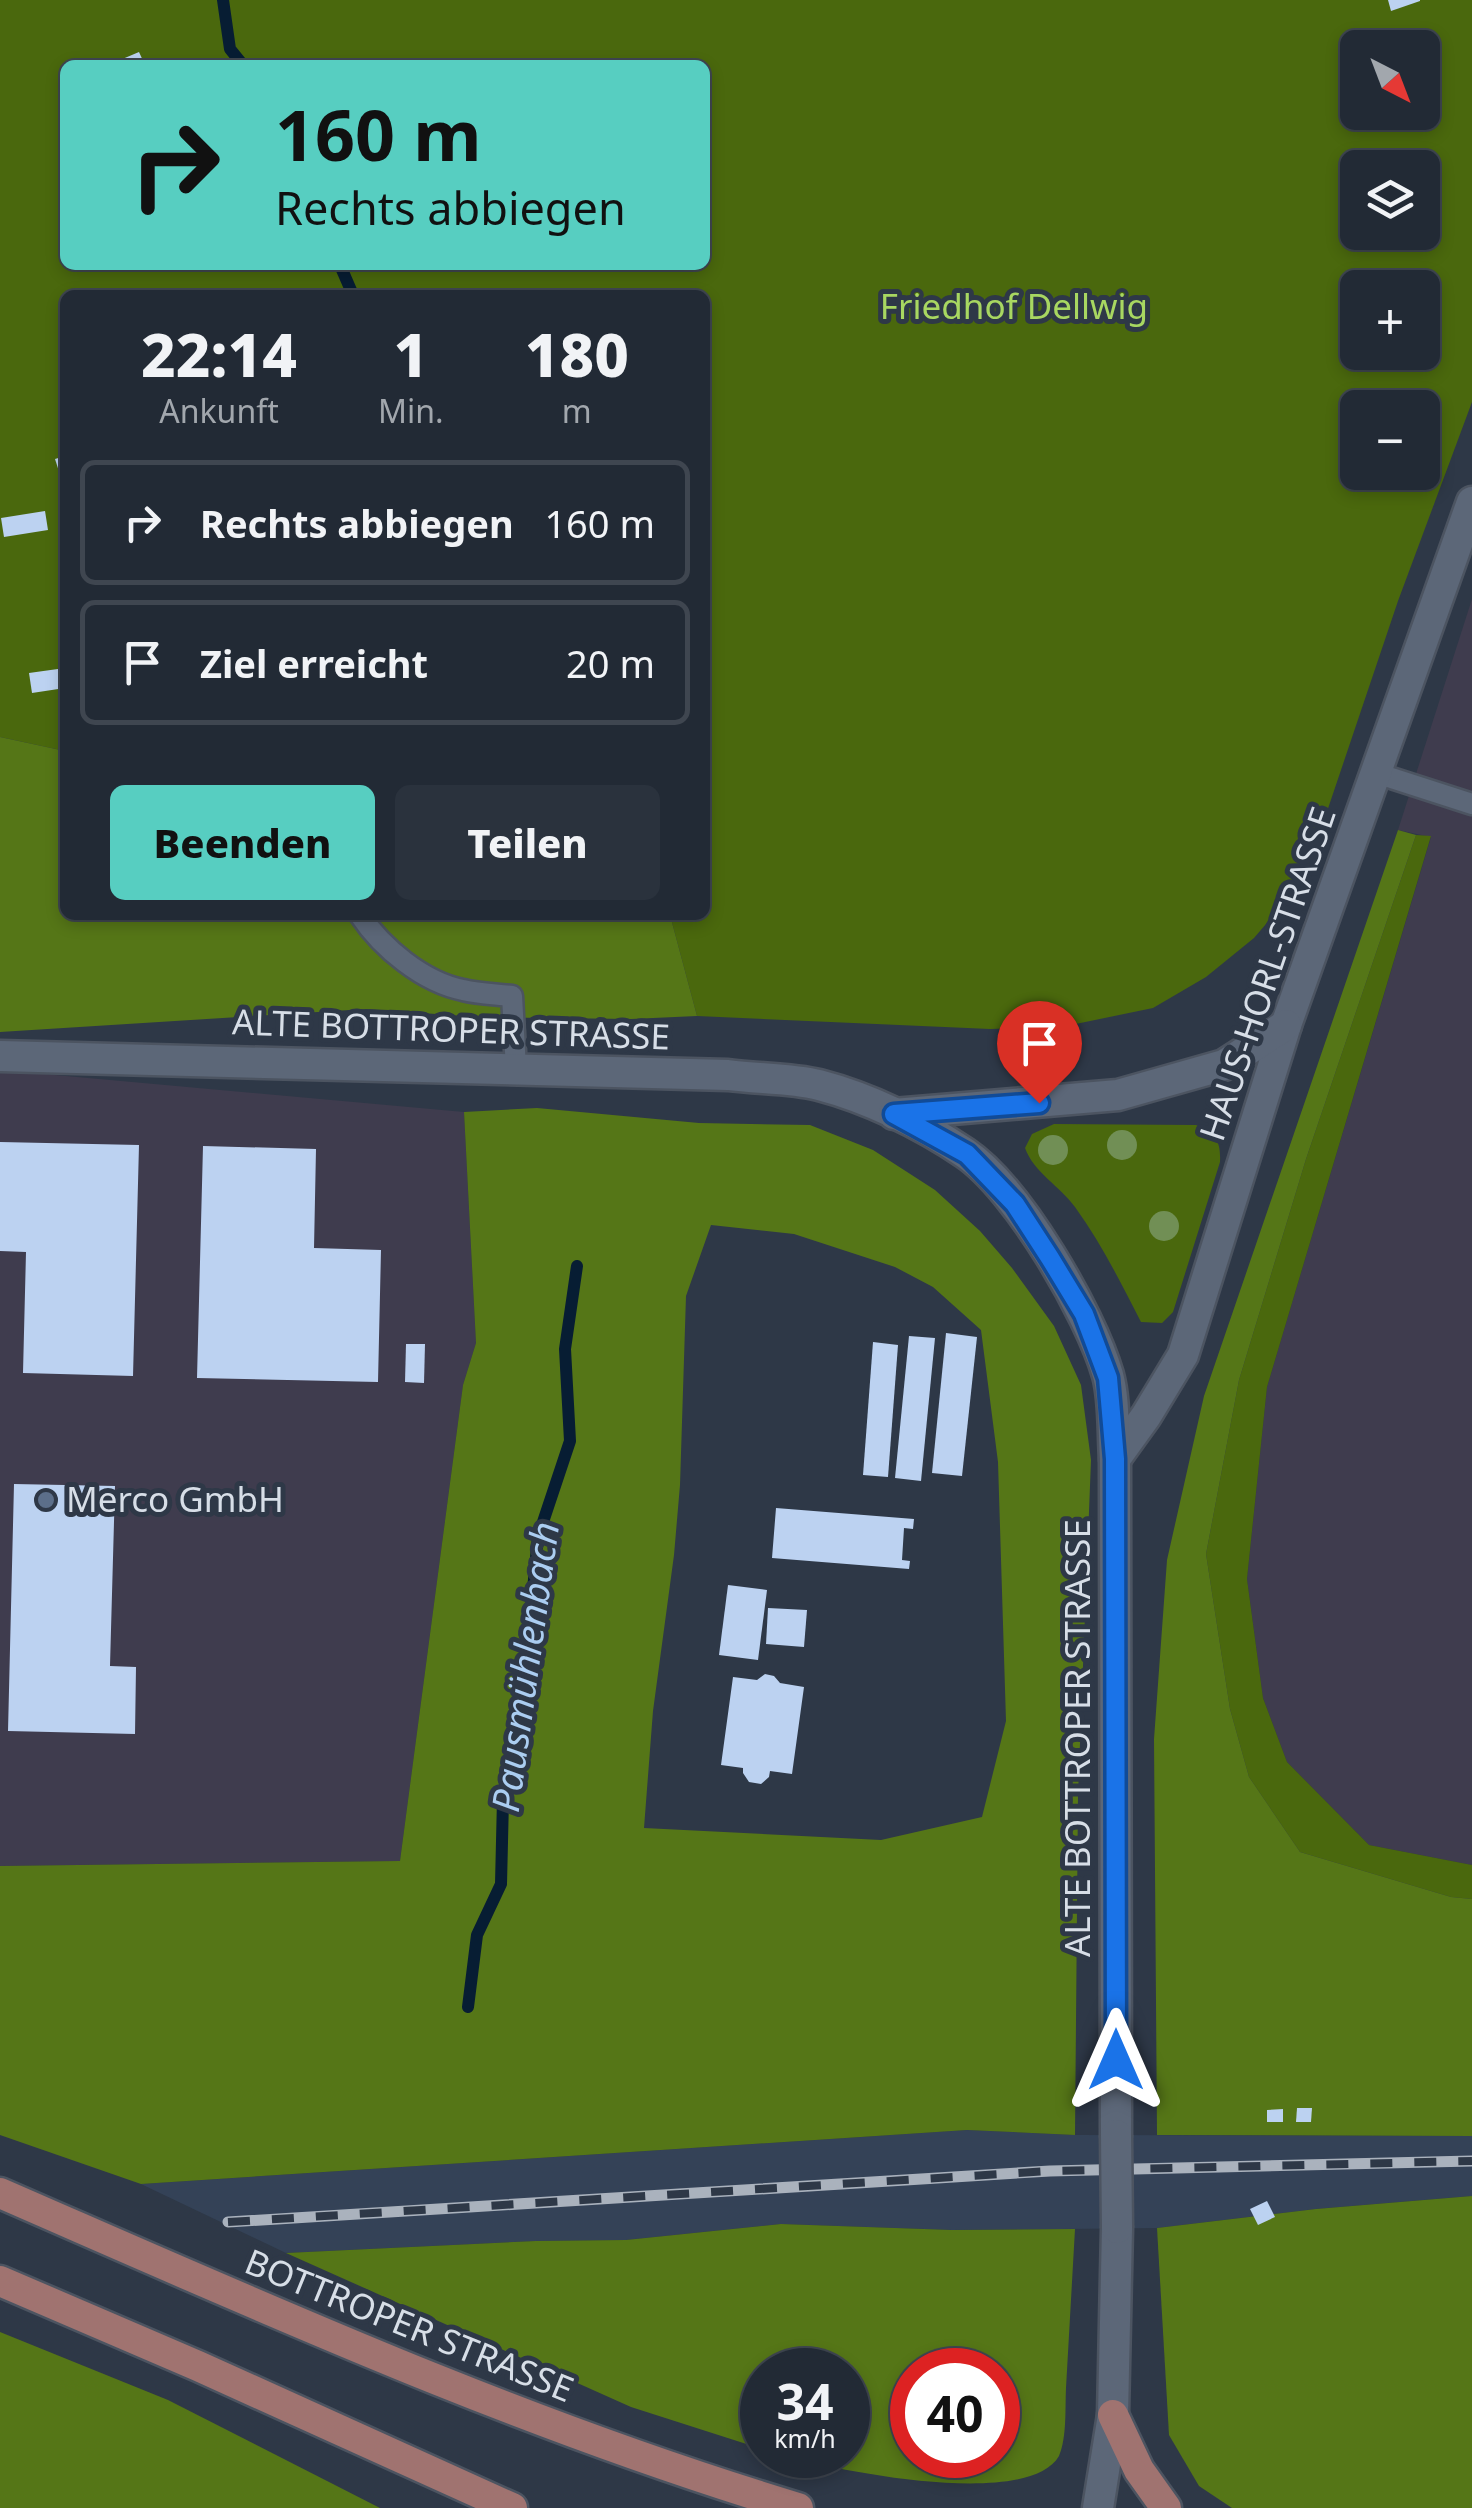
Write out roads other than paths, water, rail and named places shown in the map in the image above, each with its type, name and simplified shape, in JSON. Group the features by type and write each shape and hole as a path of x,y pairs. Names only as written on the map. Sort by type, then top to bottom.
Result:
{"main road":[{"name":"BOTTROPER STRASSE","path":"0,2193 382,2359 551,2427 798,2508"},
{"path":"0,2281 512,2508"},
{"path":"1112,2415 1140,2470 1166,2508"}],"street":[{"name":"HAUS-HORL-STRASSE","path":"1115,1459 1183,1355 1286,1025 1472,502"},
{"name":"ALTE BOTTROPER STRASSE","path":"894,1114 1118,1095 1224,1064 1286,1025"},
{"name":"ALTE BOTTROPER STRASSE","path":"0,1056 728,1076 818,1085 894,1114 967,1154 1015,1204 1084,1314 1108,1378 1115,1459 1116,2228 1112,2415 1098,2508"}],"lane":[{"path":"1376,773 1472,804"},
{"path":"364,920 409,966 460,990 512,996 516,1069"}],"waterway":[{"name":"Pausmühlenbach","path":"223,0 230,49 239,60"},
{"name":"Pausmühlenbach","path":"342,270 351,290"},
{"name":"Pausmühlenbach","path":"468,2007 477,1935 501,1884 503,1799 529,1632 538,1537 570,1441 565,1349 577,1266"}],"railway":[{"path":"228,2222 1050,2171 1472,2161"}],"place":[{"name":"Merco GmbH","path":"46,1500"}],"park label":[{"name":"Friedhof Dellwig","path":"1014,307"}]}
